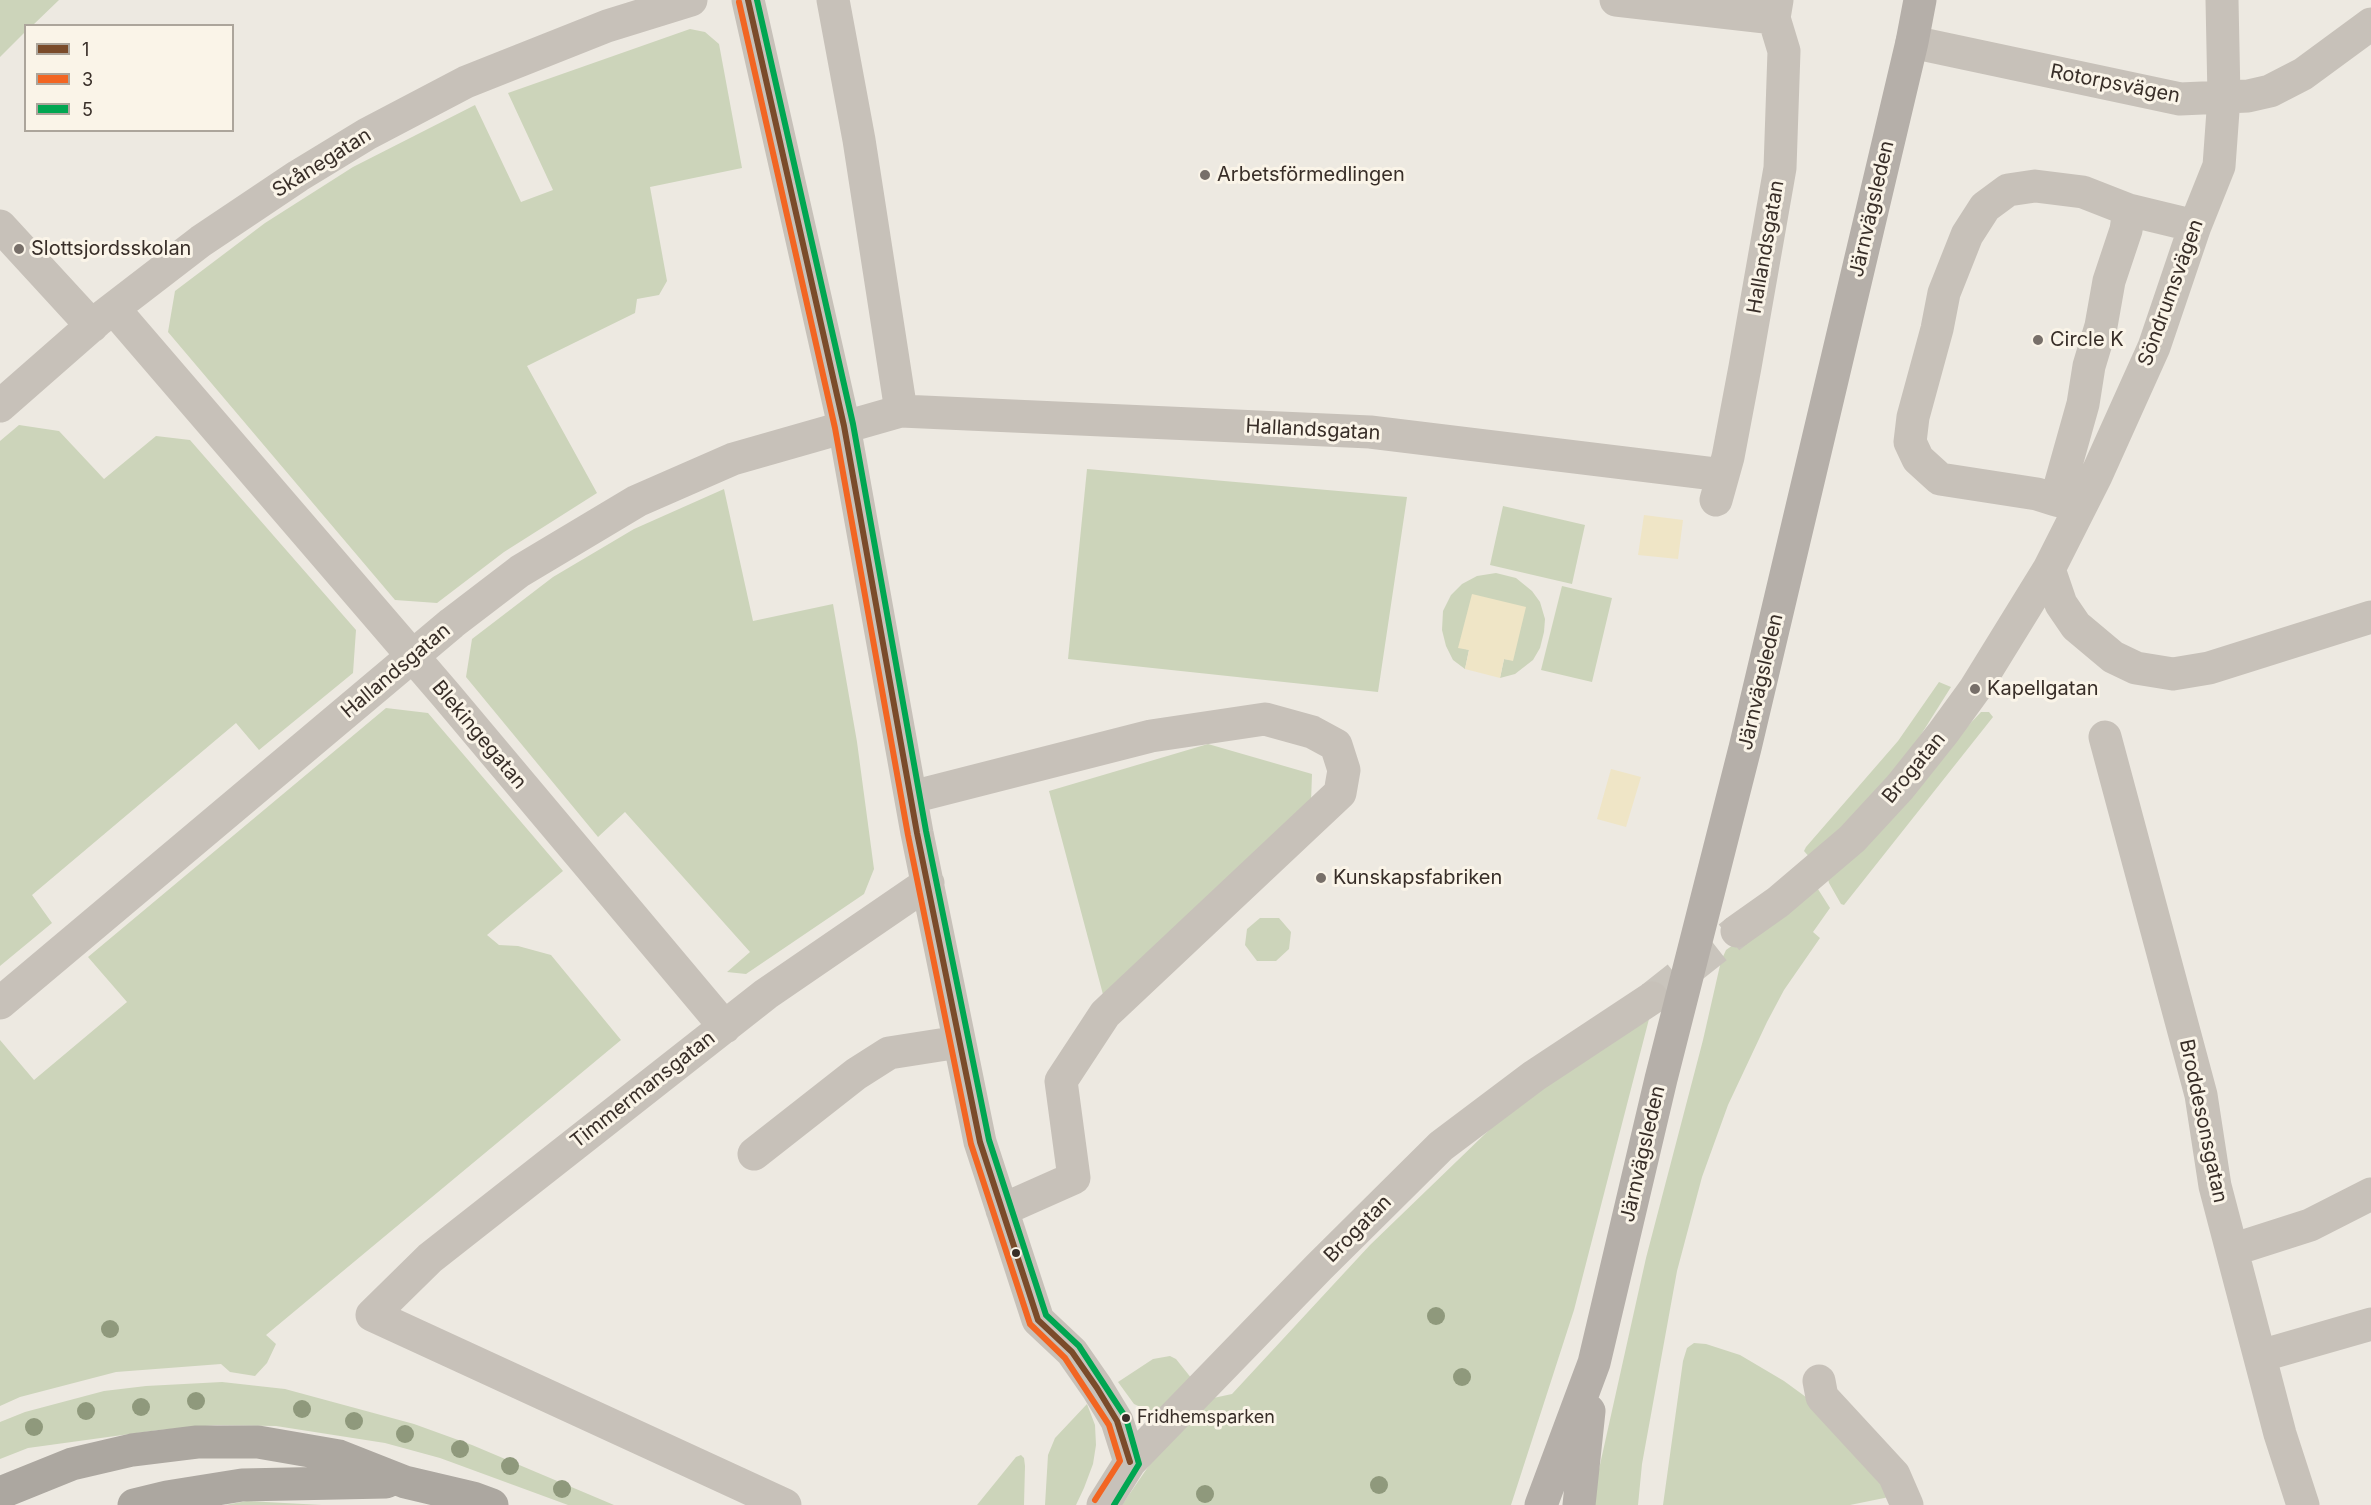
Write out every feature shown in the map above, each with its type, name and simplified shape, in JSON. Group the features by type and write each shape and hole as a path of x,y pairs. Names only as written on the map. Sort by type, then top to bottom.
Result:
{"highway":[{"path":"0,1493 72,1464 132,1450 197,1442 258,1442 339,1456 405,1482 473,1498 492,1505"},
{"path":"134,1505 167,1497 242,1485 405,1482"}],"main road":[{"name":"Järnvägsleden","path":"1541,1505 1594,1363 1661,1079 1746,748 1920,0"},
{"name":"Järnvägsleden","path":"1579,1505 1594,1363"}],"street":[{"name":"Skånegatan","path":"0,406 103,317 201,241 298,176 367,134 466,82 607,26 691,0"},
{"path":"748,0 844,426 927,883 980,1142 1038,1320 1072,1352 1097,1388 1117,1421 1130,1462"},
{"path":"833,0 861,152 901,411"},
{"path":"1616,0 1775,9"},
{"name":"Söndrumsvägen","path":"2049,569 2068,503 2096,476 2154,348 2195,226 2219,165 2224,97 2222,0"},
{"name":"Hallandsgatan","path":"0,1003 452,623 520,571 637,501 733,459 901,411 1370,432 1719,488 1745,367 1780,168 1784,51 1775,9"},
{"name":"Rotorpsvägen","path":"1912,42 2180,99 2248,96 2270,92 2303,74 2371,24"},
{"path":"2129,210 2126,230 2109,281 2101,326 2089,366 2068,503 2037,494 1940,479 1918,459 1910,442 1913,417 1937,329 1944,293 1967,235 1985,207 2008,190 2035,186 2083,192 2129,210 2195,226"},
{"name":"Blekingegatan","path":"0,226 103,317 413,657 724,1026"},
{"path":"2049,569 2061,604 2076,626 2113,657 2136,668 2173,674 2209,668 2371,617"},
{"name":"Brogatan","path":"1737,931 1778,903 1852,839 1900,788 1975,689 2049,569"},
{"path":"912,797 1151,736 1265,718 1312,732 1336,745 1344,770 1340,793 1105,1014 1061,1081 1074,1178 1002,1210"},
{"name":"Broddesonsgatan","path":"2104,737 2201,1095 2215,1186 2280,1434 2303,1505"},
{"name":"Timmermansgatan","path":"785,1505 372,1315 430,1258 724,1026 766,994 927,883"},
{"name":"Brogatan","path":"1103,1505 1130,1462 1319,1267 1441,1146 1534,1076 1652,998"},
{"path":"754,1154 856,1074 889,1053 959,1042"},
{"path":"2232,1251 2310,1225 2371,1194"},
{"path":"2260,1356 2371,1324"},
{"path":"1819,1381 1822,1397 1894,1475 1907,1505"}],"green space":[{"path":"0,0 59,0 34,24 24,24 24,33 0,57"},
{"path":"690,29 705,32 719,44 742,168 650,187 667,281 659,295 637,299 635,313 527,366 597,493 504,552 437,603 395,600 168,332 175,291 265,223 353,167 475,105 521,202 553,190 508,93"},
{"path":"19,425 59,431 104,479 156,436 190,440 356,630 353,673 259,750 236,723 32,895 52,923 0,966 0,441"},
{"path":"1087,469 1407,497 1378,692 1068,659"},
{"path":"724,489 753,621 833,604 857,742 874,869 864,894 746,974 727,972 750,952 625,812 598,837 466,677 472,639 553,577 634,529"},
{"path":"1503,506 1585,525 1572,584 1490,565"},
{"path":"1496,573 1516,578 1532,591 1540,602 1545,619 1540,648 1533,660 1515,674 1500,678 1504,659 1513,660 1459,647 1469,650 1465,669 1453,660 1442,630 1443,611 1451,595 1462,584 1477,576"},
{"path":"1562,586 1612,598 1592,682 1541,670"},
{"path":"1939,682 1951,687 1895,776 1811,859 1804,851 1806,847 1898,741"},
{"path":"386,708 428,713 563,871 487,935 499,945 518,946 551,955 621,1040 266,1335 276,1344 267,1363 255,1376 230,1372 221,1364 116,1372 20,1397 0,1406 0,1040 34,1080 127,1002 88,957"},
{"path":"1981,712 1989,712 1993,717 1844,905 1841,904 1827,875"},
{"path":"1208,744 1312,774 1311,802 1105,1002 1049,791"},
{"path":"1816,886 1830,908 1813,932 1820,938 1784,990 1767,1022 1728,1105 1702,1177 1677,1271 1642,1464 1638,1505 1591,1505 1646,1258 1703,1040 1721,961 1726,950"},
{"path":"1260,918 1279,918 1291,932 1289,949 1276,961 1257,961 1245,945 1247,929"},
{"path":"1649,1019 1574,1310 1511,1505 1122,1505 1163,1445 1204,1400 1232,1394 1370,1245 1515,1105"},
{"path":"1694,1343 1706,1344 1740,1355 1784,1381 1810,1400 1894,1496 1850,1505 1663,1505 1683,1361 1687,1348"},
{"path":"1170,1356 1176,1359 1192,1379 1159,1410 1149,1411 1134,1404 1118,1382 1153,1359"},
{"path":"222,1382 285,1389 414,1424 472,1445 614,1505 568,1505 440,1458 385,1443 276,1426 217,1425 159,1430 28,1448 0,1459 0,1422 25,1412 104,1391"},
{"path":"1087,1404 1095,1425 1096,1445 1093,1464 1084,1488 1076,1505 1045,1505 1048,1455 1055,1438"},
{"path":"1021,1455 1025,1466 1024,1505 977,1505 1016,1457"},
{"path":"247,1501 322,1505 225,1505"}],"sand":[{"path":"1644,515 1683,520 1678,559 1638,555"},
{"path":"1472,594 1526,607 1513,661 1504,659 1500,678 1465,669 1469,650 1458,648"},
{"path":"1611,769 1641,777 1626,827 1597,819"}],"tunnel":[{"path":"1652,998 1737,931"}],"transit line":[{"name":"1","path":"748,0 844,426 917,833 980,1142 1038,1320 1072,1352 1097,1388 1117,1421 1130,1462"},
{"name":"5","path":"757,0 853,424 926,831 989,1140 1046,1315 1079,1346 1126,1418 1139,1464 1114,1505"},
{"name":"3","path":"739,2 835,428 908,835 971,1144 1030,1324 1065,1358 1109,1425 1120,1461 1095,1500"}],"place":[{"name":"Arbetsförmedlingen","path":"1205,175"},
{"name":"Slottsjordsskolan","path":"19,249"},
{"name":"Circle K","path":"2038,340"},
{"name":"Kapellgatan","path":"1975,689"},
{"name":"Kunskapsfabriken","path":"1321,878"},
{"name":"Fridhemsparken","path":"1126,1418"}]}
